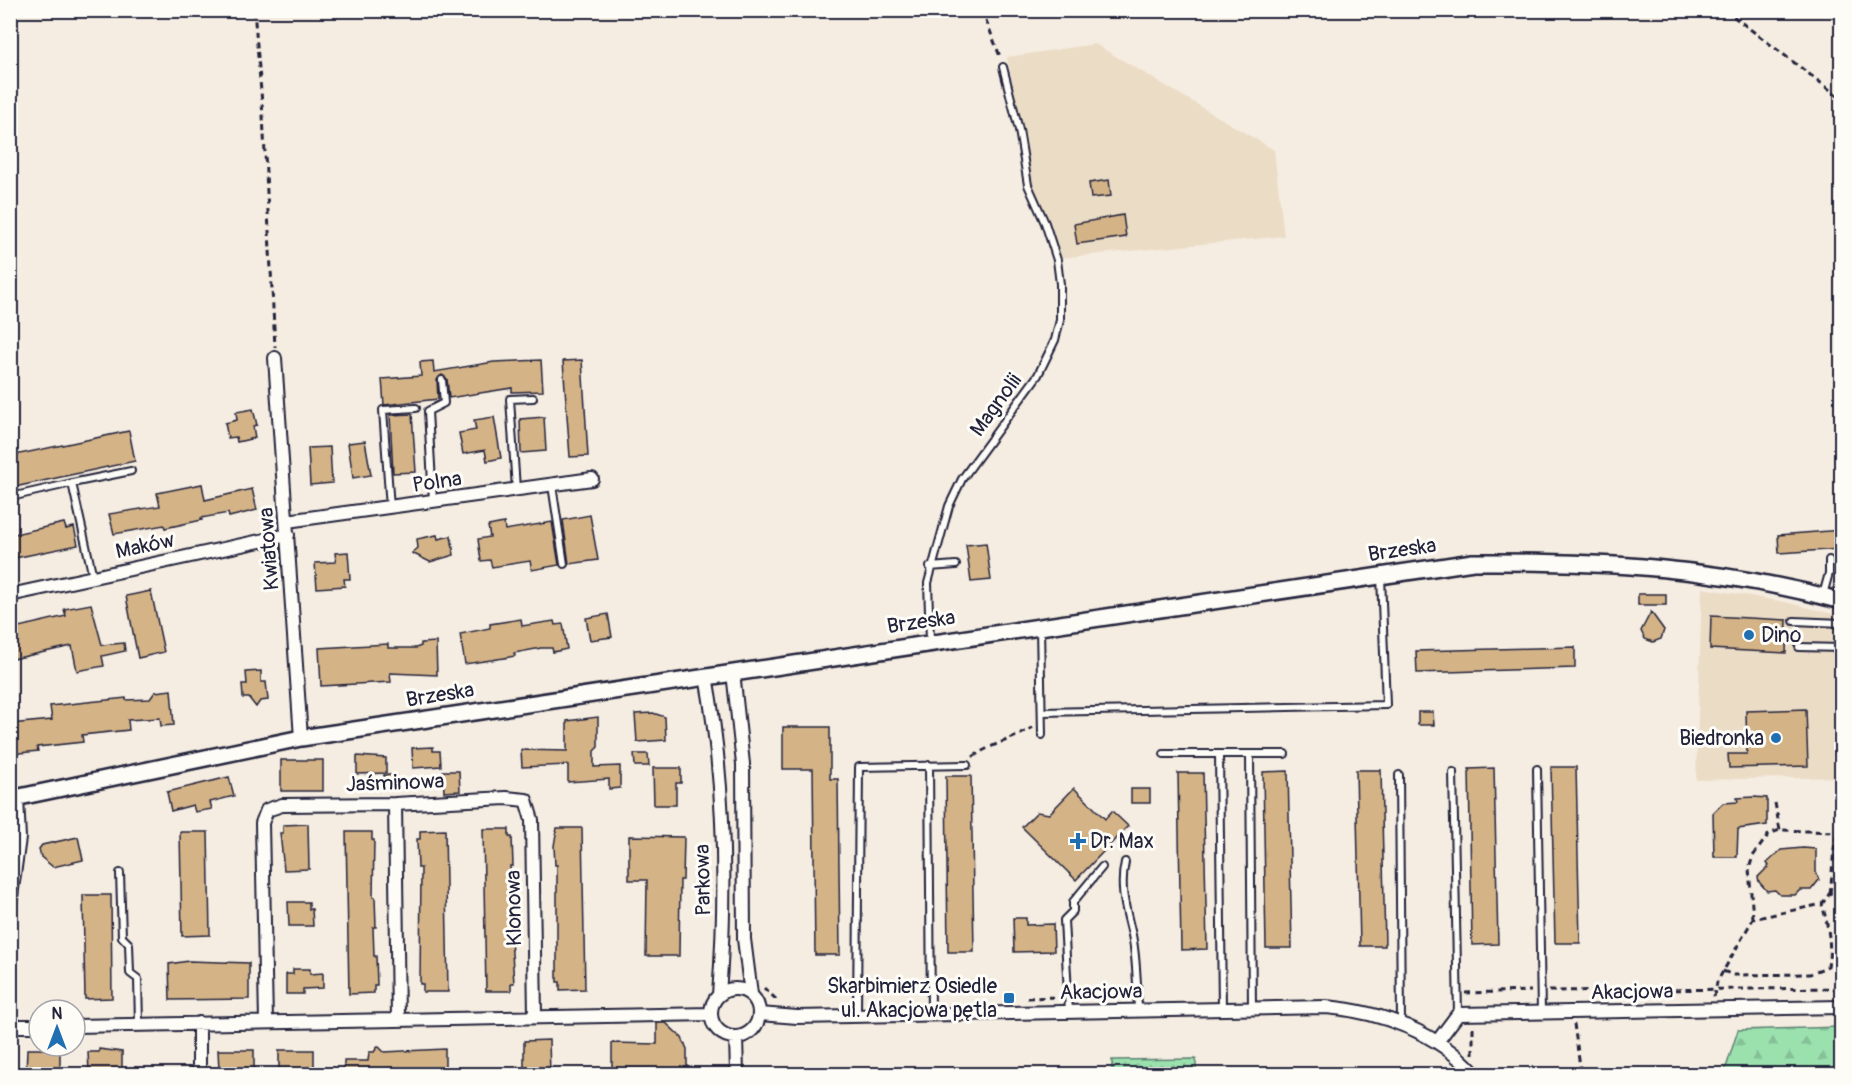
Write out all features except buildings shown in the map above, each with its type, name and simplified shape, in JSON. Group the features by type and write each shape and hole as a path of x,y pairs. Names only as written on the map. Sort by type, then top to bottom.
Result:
{"street":[{"name":"Kwiatowa","path":"275,358 301,738"},
{"name":"Polna","path":"287,521 592,479"},
{"name":"Maków","path":"10,595 288,535"},
{"name":"Brzeska","path":"14,799 301,738 930,641 1473,562 1628,564 1752,579 1842,601"},
{"name":"Parkowa","path":"733,672 743,765 744,939 751,994"},
{"name":"Parkowa","path":"706,676 720,764 723,940 719,995"},
{"path":"720,764 743,765"},
{"name":"Jaśminowa","path":"266,1022 262,823 267,810 282,805 395,804 506,798 526,800"},
{"path":"10,904 19,838 14,799"},
{"name":"Klonowa","path":"526,800 532,820 535,1016"},
{"path":"395,804 398,1019"},
{"path":"723,894 744,894"},
{"path":"732,989 751,994 759,1007 760,1014 754,1028 736,1037 722,1033 716,1028 711,1014 713,1003 719,995 732,989"},
{"name":"Akacjowa","path":"760,1014 797,1017 1326,1007 1355,1010 1401,1024 1437,1042 1475,1074"},
{"name":"Akacjowa","path":"1458,1014 1842,1007"},
{"path":"87,1026 711,1014"},
{"path":"1437,1042 1458,1014"},
{"path":"199,1023 199,1074"},
{"path":"10,1026 27,1026"},
{"path":"736,1037 737,1074"}],"lane":[{"name":"Magnolii","path":"930,641 927,605 930,567 949,506 962,479 1038,375 1055,340 1061,301 1057,260 1045,223 1028,185 1019,130 1003,67"},
{"path":"433,502 428,411 444,403 442,380"},
{"path":"516,490 510,399 533,398"},
{"path":"390,508 383,410 416,408"},
{"path":"15,496 130,471"},
{"path":"72,483 93,577"},
{"path":"552,484 564,564"},
{"path":"1823,596 1829,573 1829,560"},
{"path":"930,567 956,565"},
{"path":"1042,712 1386,705 1381,574"},
{"path":"1794,621 1842,623"},
{"path":"1040,626 1042,735"},
{"path":"1800,647 1842,648"},
{"path":"1164,754 1285,754"},
{"path":"1219,754 1222,1010"},
{"path":"1250,755 1252,1009"},
{"path":"929,765 931,1014"},
{"path":"857,1015 859,767 967,765"},
{"path":"1537,769 1540,1014"},
{"path":"1453,772 1458,1014"},
{"path":"1399,775 1401,1024"},
{"path":"1125,862 1121,881 1124,909 1132,936 1138,1011"},
{"path":"1069,1012 1064,920 1073,911 1073,902 1102,867"},
{"path":"120,873 122,936 129,944 130,973 138,979 139,1025"}],"path":[{"path":"254,10 263,126 275,358"},
{"path":"982,10 1003,67"},
{"path":"1725,10 1842,99"},
{"path":"967,765 974,756 999,741 1023,735 1042,721"},
{"path":"1775,803 1780,830"},
{"path":"1753,919 1822,904 1830,893 1835,862 1835,832 1842,822"},
{"path":"1711,1010 1723,971 1753,919 1749,869 1753,856 1769,834 1780,830 1835,832"},
{"path":"1830,893 1842,895"},
{"path":"1723,971 1734,975 1810,974 1828,966 1831,950 1829,929 1822,904"},
{"path":"760,982 781,1004"},
{"path":"1458,993 1842,988"},
{"path":"1016,998 1068,997"},
{"path":"1572,1013 1581,1074"}],"shaded area":[{"path":"1095,44 1274,150 1284,236 1059,258 1046,213 1030,182 1025,140 1007,57"},
{"path":"1702,588 1785,602 1841,616 1841,777 1696,780"}],"green space":[{"path":"1841,1027 1841,1074 1724,1074 1738,1030"},
{"path":"1196,1059 1196,1074 1112,1074 1112,1060"}],"place":[{"name":"Dino","path":"1749,635"},
{"name":"Biedronka","path":"1776,738"},
{"name":"Dr. Max","path":"1078,841"},
{"name":"Skarbimierz Osiedle ul. Akacjowa pętla","path":"1009,998"}]}
